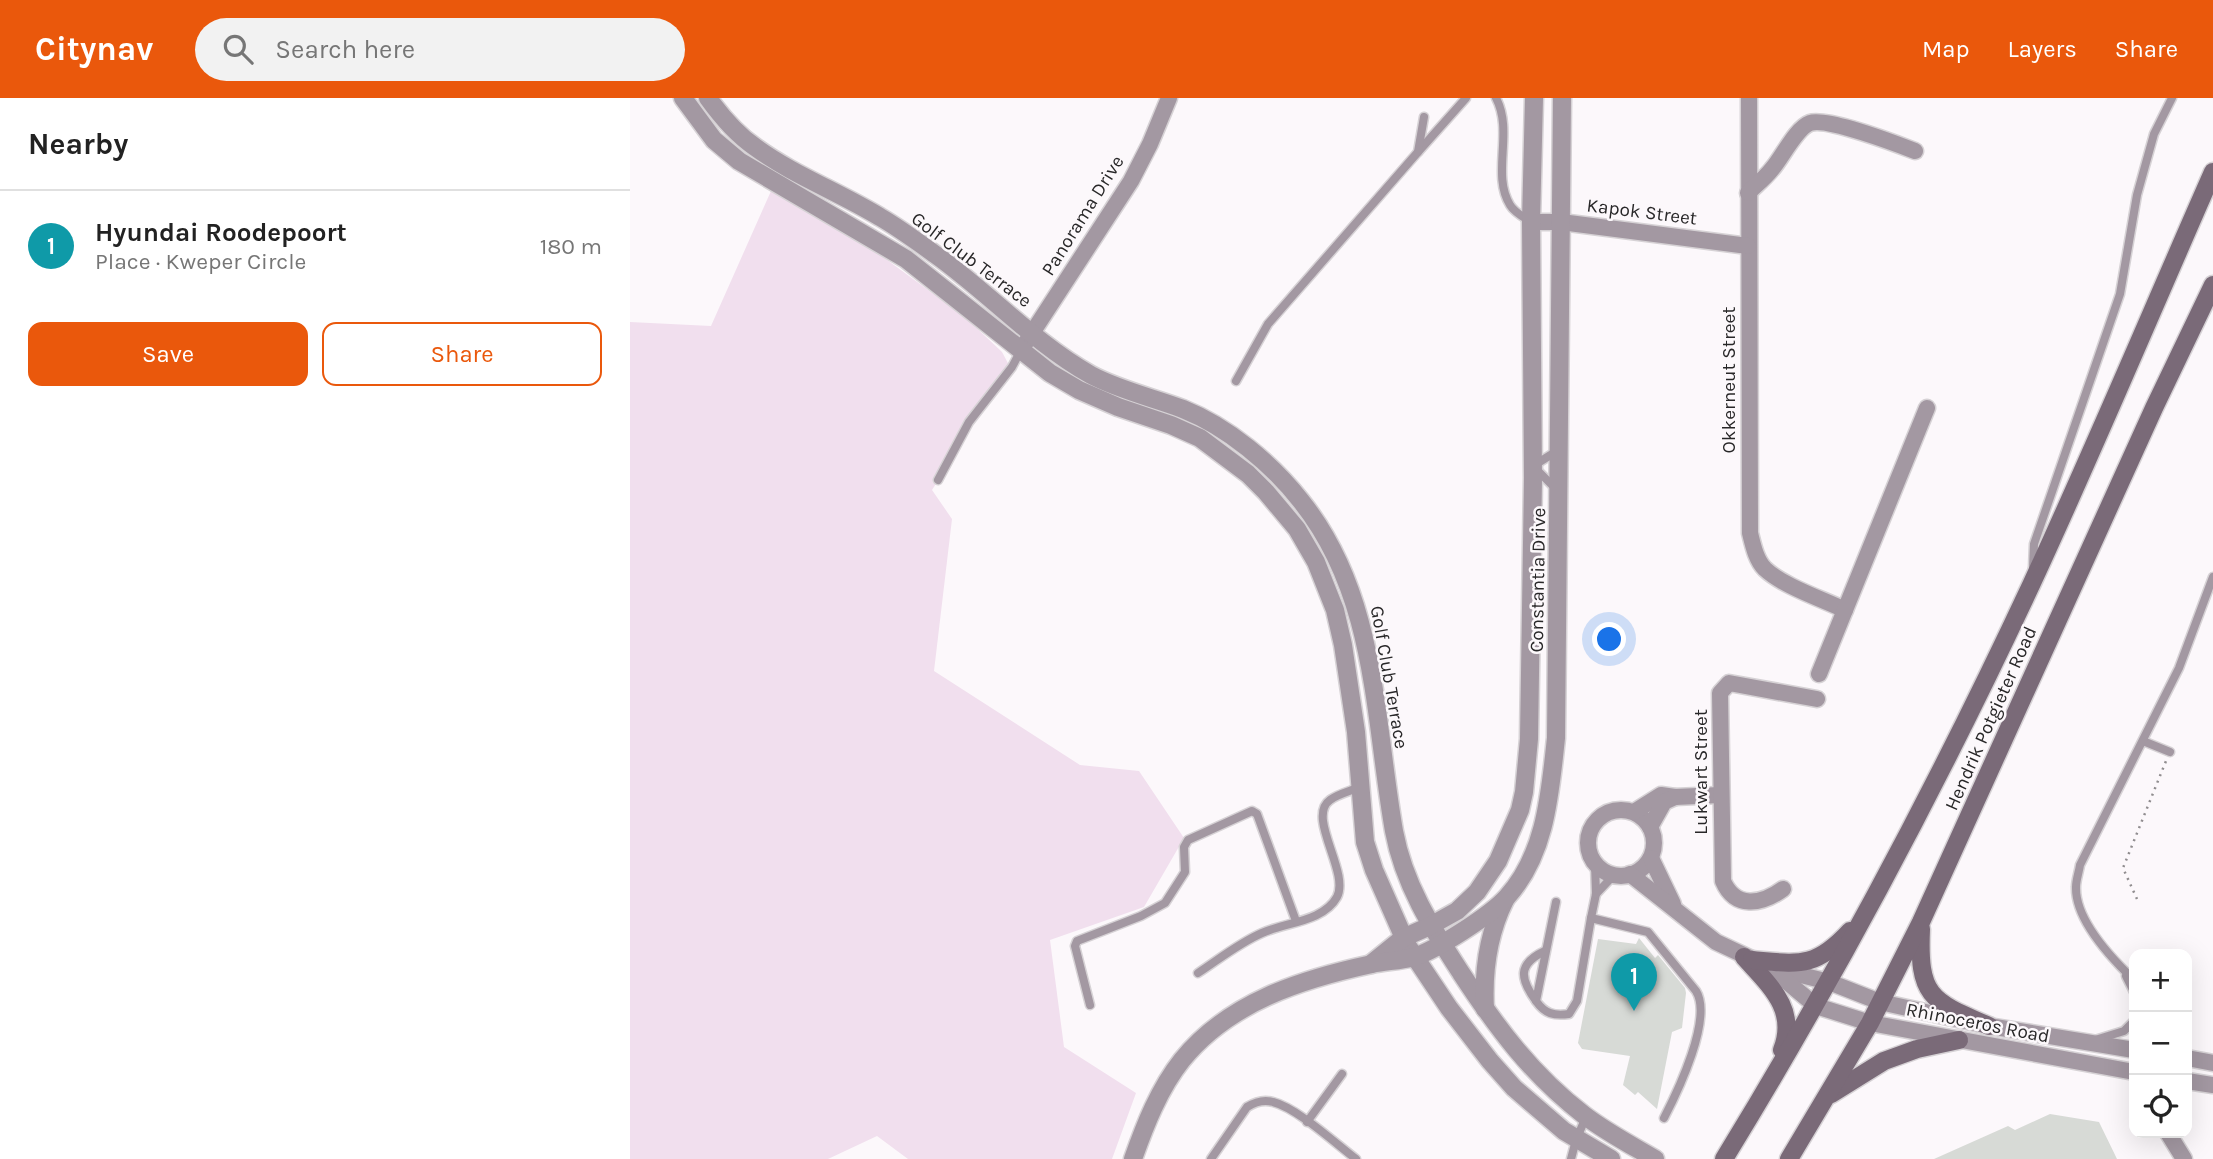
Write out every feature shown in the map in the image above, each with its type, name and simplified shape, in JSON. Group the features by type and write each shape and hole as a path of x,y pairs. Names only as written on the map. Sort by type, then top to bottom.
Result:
{"main road":[{"name":"Hendrik Potgieter Road","path":"1773,1073 1816,1006 1871,907 2032,581 2213,172"},
{"name":"Hendrik Potgieter Road","path":"1789,1159 1870,1023 1921,922 2154,408 2213,285"},
{"path":"1755,961 1793,964 1821,957 1838,944 1871,907"},
{"path":"1921,922 1920,959 1932,995 1950,1010 1989,1026"},
{"path":"1724,1159 1773,1073 1788,1036 1785,1009 1755,961"},
{"path":"1829,1095 1884,1061 1917,1049 1959,1040"}],"street":[{"name":"Golf Club Terrace","path":"683,98 714,139 739,161 906,260 1050,373 1079,390 1118,407 1200,438 1248,474 1297,529 1316,562 1335,610 1356,732 1365,842 1403,937 1449,1008 1489,1061 1544,1115 1576,1140 1611,1159"},
{"name":"Golf Club Terrace","path":"708,98 730,126 754,146 881,217 939,257 1057,353 1094,377 1188,411 1228,434 1259,457 1301,500 1329,541 1353,594 1365,637 1390,803 1404,872 1430,926 1485,1010 1530,1067 1586,1117 1655,1159"},
{"name":"Panorama Drive","path":"1021,350 1131,181 1169,98"},
{"name":"Constantia Drive","path":"1371,964 1403,937 1457,911 1477,892 1490,875 1511,832 1524,792 1530,739 1531,222 1534,98"},
{"name":"Constantia Drive","path":"1133,1159 1160,1095 1181,1061 1225,1020 1256,1000 1291,985 1371,964 1415,957 1441,943 1480,919 1507,897 1526,868 1538,842 1550,793 1556,738 1562,98"},
{"name":"Okkerneut Street","path":"1749,98 1750,533 1755,551 1765,568 1784,581 1845,610"},
{"path":"1748,193 1773,169 1800,130 1810,123 1820,122 1858,131 1915,151"},
{"name":"Kapok Street","path":"1531,222 1561,222 1748,246"},
{"path":"1819,674 1927,408"},
{"name":"Lukwart Street","path":"1783,889 1761,901 1743,902 1732,896 1726,888 1721,871 1720,692 1729,683 1817,699"},
{"path":"1384,766 1360,787 1390,803"},
{"path":"1634,812 1661,794 1675,797 1720,795"},
{"path":"1650,827 1664,802 1675,797"},
{"path":"1622,875 1644,867 1651,858 1654,837 1643,818 1634,812 1623,810 1603,815 1590,832 1588,843 1595,864 1622,875 1675,910 1716,942 1755,961 1816,1006"},
{"path":"1651,858 1675,910"},
{"path":"1485,1010 1485,976 1492,933 1507,897"},
{"name":"Rhinoceros Road","path":"1755,961 1829,982 1880,1002 1989,1026 2129,1049"},
{"name":"Rhinoceros Road","path":"1816,1006 1870,1023 2129,1071"},
{"path":"2192,1082 2213,1085"},
{"path":"2171,1138 2184,1159"}],"lane":[{"path":"1236,381 1274,316 1466,98"},
{"path":"1496,98 1504,124 1503,179 1506,197 1510,207 1531,222"},
{"path":"2032,581 2034,544 2120,294 2137,195 2154,134 2172,98"},
{"path":"1418,152 1424,117"},
{"path":"939,481 969,422 1012,367 1021,350"},
{"path":"1559,449 1532,466 1559,493"},
{"path":"2129,975 2103,947 2082,913 2076,889 2080,865 2179,668 2209,601 2213,577"},
{"path":"2143,741 2170,752"},
{"path":"1198,973 1262,933 1322,914 1338,894 1340,881 1324,827 1324,811 1329,800 1360,787"},
{"path":"1090,1005 1074,946 1077,941 1141,916 1165,903 1185,872 1184,846 1188,840 1252,811 1257,814 1296,921"},
{"path":"1545,951 1531,958 1523,979 1542,1010 1555,1016 1569,1014 1577,1001 1595,894 1595,864"},
{"path":"1595,894 1622,875"},
{"path":"1536,1001 1556,902"},
{"path":"1591,918 1648,932 1702,1001 1690,1061 1664,1118"},
{"path":"2121,967 2129,982"},
{"path":"2082,1043 2116,1035 2129,1026"},
{"path":"2192,1051 2208,1062"},
{"path":"1307,1122 1342,1074"},
{"path":"1211,1159 1247,1107 1256,1102 1271,1101 1284,1106 1356,1159"},
{"path":"1571,1159 1586,1117"}],"path":[{"path":"2137,899 2123,868 2170,752"}],"shaded area":[{"path":"771,191 864,243 965,317 1002,352 1010,367 932,490 952,519 934,671 1080,765 1139,771 1184,838 1144,907 1050,940 1064,1047 1136,1093 1112,1159 908,1159 877,1136 828,1159 630,1159 630,322 711,326"}],"building":[{"path":"1639,938 1655,958 1658,955 1685,988 1686,993 1682,1028 1672,1032 1657,1109 1638,1092 1635,1095 1623,1085 1630,1056 1582,1049 1578,1043 1598,939 1636,944"},
{"path":"2050,1114 2099,1122 2117,1159 1934,1159 2008,1126 2015,1130"}],"place":[{"name":"Hyundai Roodepoort","path":"1634,1011"}]}
